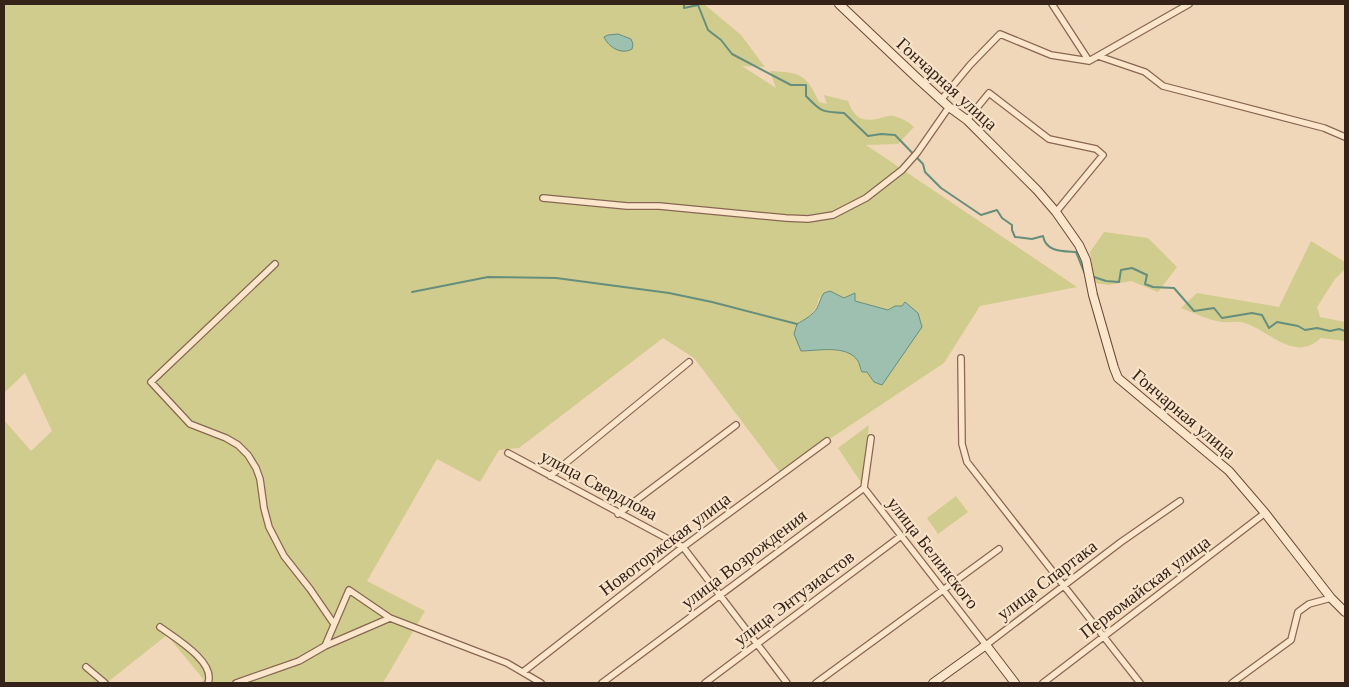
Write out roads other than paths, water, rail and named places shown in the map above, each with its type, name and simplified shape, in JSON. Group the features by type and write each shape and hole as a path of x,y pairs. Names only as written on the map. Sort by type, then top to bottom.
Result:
{"street":[{"name":"Гончарная улица","path":"839,4 941,100 967,120 1037,190 1056,212 1079,245 1086,260 1118,378 1229,471 1265,513 1331,598 1345,612"},
{"path":"1052,4 1089,61"},
{"path":"941,100 1000,34 1051,55 1089,61 1188,4"},
{"path":"1098,56 1145,72 1164,86 1324,128 1345,137"},
{"path":"967,120 990,93 1049,139 1096,149 1102,155 1056,212"},
{"path":"543,198 628,206 659,206 786,218 833,215 866,198 902,170 949,107"},
{"path":"276,264 151,382 190,424 226,438 248,455 260,479 269,527 284,556 334,624"},
{"path":"961,358 962,449 967,462 1140,683"},
{"path":"550,476 689,362"},
{"path":"618,514 736,425"},
{"path":"864,488 871,438"},
{"name":"Новоторжская улица","path":"523,672 683,548 827,441"},
{"name":"улица Свердлова","path":"508,453 683,548 787,683"},
{"name":"улица Белинского","path":"864,488 1015,683"},
{"name":"улица Возрождения","path":"602,683 864,488"},
{"name":"улица Спартака","path":"933,683 1121,542 1180,501"},
{"name":"Первомайская улица","path":"1043,683 1265,513"},
{"name":"улица Энтузиастов","path":"705,683 901,536"},
{"path":"816,683 999,549"},
{"path":"325,646 349,590 390,618 441,636 507,663 541,683"},
{"path":"1232,683 1290,640 1298,612 1309,604 1331,598"},
{"path":"236,683 299,661 325,646 390,618"},
{"path":"160,627 204,663 209,672 208,683"},
{"path":"86,668 105,683"}],"waterway":[{"path":"684,4 684,8 698,5 708,30 721,40 732,54 791,85 806,85 806,96 815,105 822,110 844,113 868,136 881,134 895,135 923,164 925,172 941,188 981,215 997,210 1002,218 1012,225 1015,237 1032,239 1043,236 1047,245 1055,250 1076,252 1087,275"},
{"path":"1091,276 1106,281 1119,282 1121,270 1132,268 1147,275 1145,284 1153,287 1174,288 1194,311 1214,308 1222,318 1252,313 1262,315 1269,328 1277,322 1298,326 1305,330 1317,328 1330,331 1339,329 1345,331"},
{"path":"412,292 488,277 556,278 669,293 797,324"}]}
